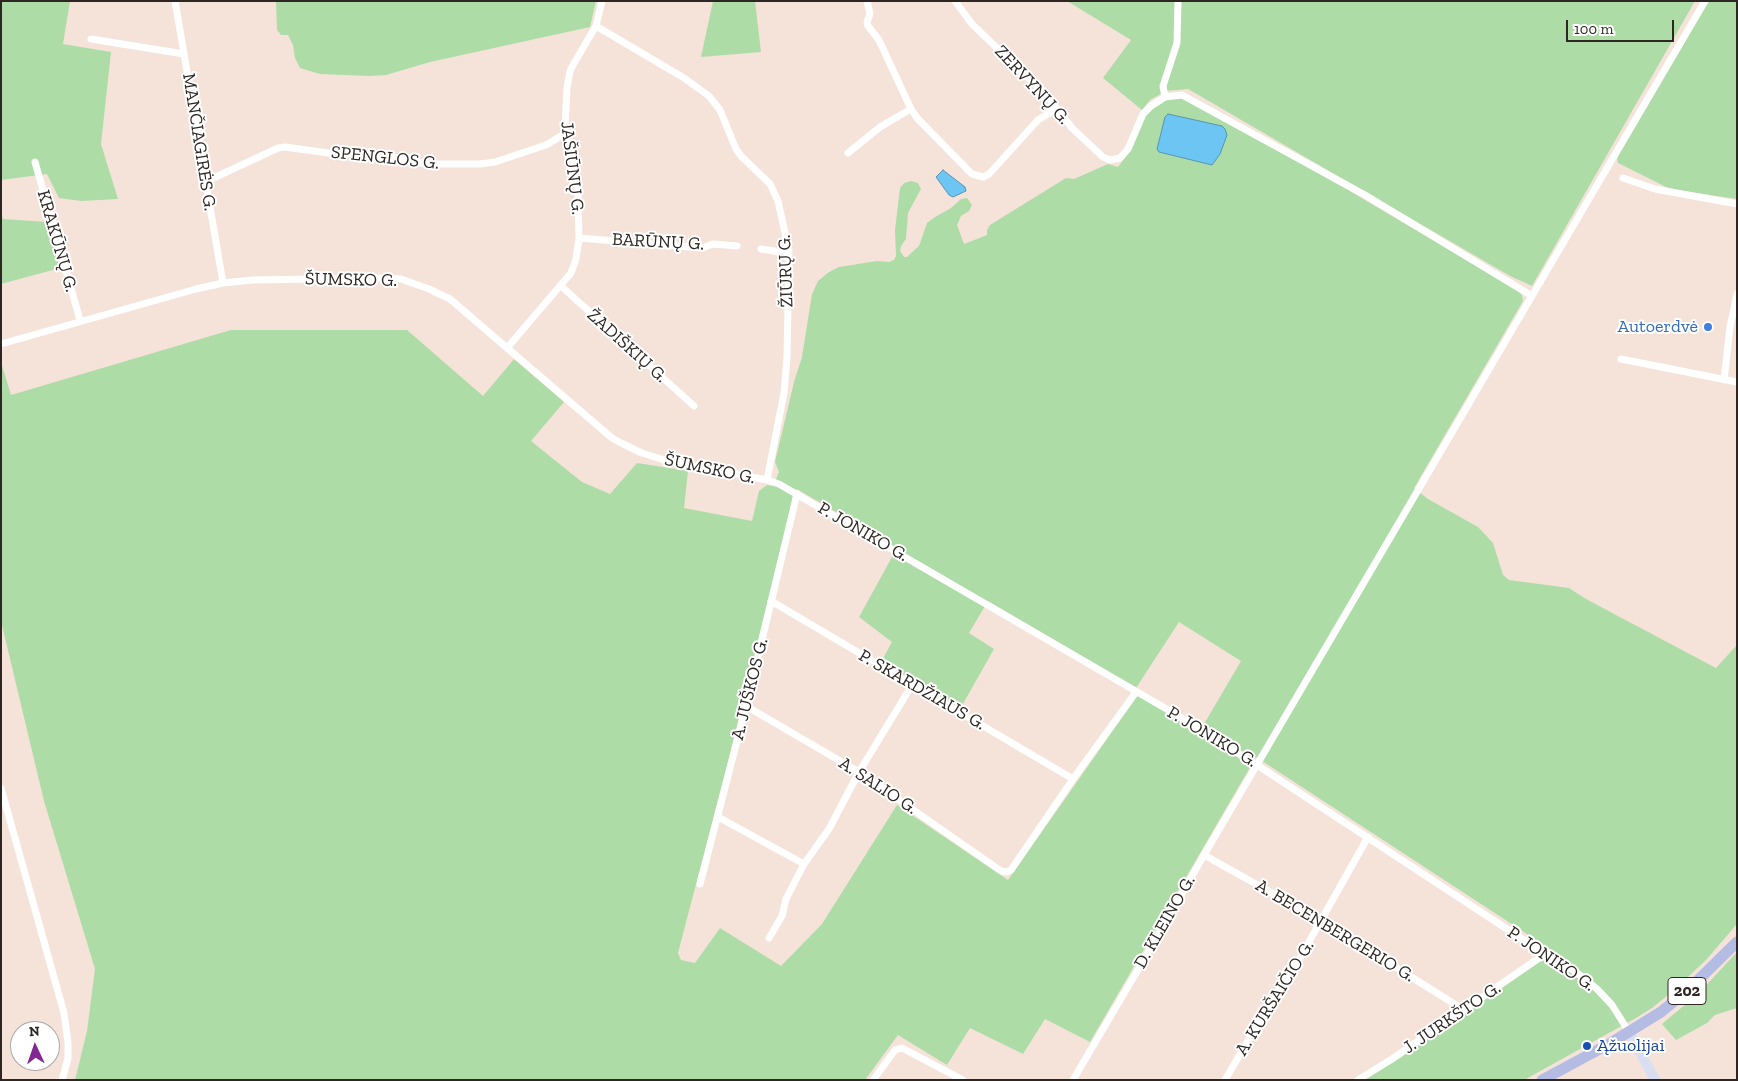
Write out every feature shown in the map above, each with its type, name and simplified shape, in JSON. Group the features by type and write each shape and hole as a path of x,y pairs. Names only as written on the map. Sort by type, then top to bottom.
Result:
{"main road":[{"name":"202","path":"1542,1080 1629,1032 1676,1000 1715,965 1737,942"},
{"path":"1629,1032 1655,1080"}],"street":[{"name":"MANČIAGIRĖS G.","path":"175,1 224,283"},
{"name":"JAŠIŪNŲ G.","path":"507,348 561,286 571,273 576,259 579,238 577,175 566,133 565,118 570,71 596,26 602,1"},
{"path":"867,1 870,14 868,26 879,40 911,110 972,174 983,177 989,174 1038,120 1056,109"},
{"name":"ZERVYNŲ G.","path":"955,1 972,24 1048,97 1072,128 1103,157 1115,160 1125,154 1143,114 1157,101 1165,97"},
{"path":"1178,1 1177,42 1163,86 1165,97 1174,94 1189,97 1365,195 1532,296"},
{"name":"D. KLEINO G.","path":"1073,1080 1705,1"},
{"name":"ŽIŪRŲ G.","path":"596,26 684,78 709,96 720,110 736,149 763,177 775,194 789,251 784,384 767,480"},
{"path":"91,39 184,54"},
{"path":"848,153 880,127 911,110"},
{"name":"SPENGLOS G.","path":"205,182 278,148 285,147 336,154 368,153 428,164 480,164 495,162 546,145 566,133"},
{"name":"KRAKŪNŲ G.","path":"35,162 80,320"},
{"path":"1623,178 1655,189 1737,204"},
{"name":"BARŪNŲ G.","path":"579,238 702,248 713,244 737,246"},
{"path":"761,249 781,252 789,251"},
{"name":"ŠUMSKO G.","path":"1,344 80,320 224,283 252,280 402,279 429,288 450,300 612,438 621,443 661,459 767,480"},
{"name":"ŽADIŠKIŲ G.","path":"561,286 694,406"},
{"path":"1724,380 1730,326 1737,294"},
{"path":"1621,359 1737,382"},
{"name":"P. JONIKO G.","path":"767,480 797,494 1257,765 1545,954 1564,964 1597,989 1612,1006 1629,1032"},
{"name":"A. JUŠKOS G.","path":"700,884 746,706 797,494"},
{"name":"P. SKARDŽIAUS G.","path":"771,601 1073,779"},
{"path":"769,938 782,916 786,899 804,864 829,829 859,772 912,685"},
{"path":"1073,779 1136,692"},
{"name":"A. SALIO G.","path":"746,706 859,772 1000,871 1006,872 1010,870 1073,779"},
{"path":"1,788 64,1014 68,1058 62,1080"},
{"path":"718,817 804,864"},
{"name":"A. KURŠAIČIO G.","path":"1225,1080 1322,921 1368,837"},
{"name":"A. BECENBERGERIO G.","path":"1204,855 1322,921 1464,1010"},
{"name":"J. JURKŠTO G.","path":"1358,1080 1545,954"},
{"path":"873,1080 895,1050 902,1048 963,1080"}],"green space":[{"path":"1,1 70,1 63,44 111,52 101,144 118,199 81,201 59,198 47,174 1,180"},
{"path":"276,1 596,1 590,27 430,62 386,75 370,76 320,74 300,68 288,35 281,35 277,30"},
{"path":"713,1 755,1 761,52 701,57"},
{"path":"1067,1 1695,1 1532,286 1510,276 1188,89 1166,91 1150,100 1142,110 1103,78 1131,40"},
{"path":"1709,1 1737,1 1737,199 1670,189 1618,163 1617,158"},
{"path":"1176,97 1188,100 1348,190 1517,290 1522,295 1523,301 1414,488 1428,499 1478,527 1493,543 1503,575 1509,580 1569,588 1586,599 1716,668 1737,645 1737,924 1706,960 1674,990 1636,1018 1524,1080 1362,1080 1465,1013 1553,951 1256,757 1090,1042 1045,1019 1023,1054 970,1028 947,1065 898,1035 865,1080 75,1080 87,1031 95,969 44,801 1,621 1,362 11,395 231,330 407,330 483,396 514,359 564,402 531,441 582,482 610,494 637,463 688,471 684,508 752,521 759,491 767,485 773,486 779,472 775,462 794,382 802,357 812,294 818,281 839,267 894,260 896,256 895,230 900,188 904,183 911,181 918,183 921,189 908,213 906,239 900,251 904,257 907,257 919,246 927,223 951,208 961,199 967,198 972,205 969,211 961,216 957,225 964,244 987,235 990,225 1066,178 1074,179 1108,164 1118,167 1128,154 1147,113 1158,103","holes":["797,489 897,548 859,617 892,642 881,662 960,709 994,649 969,633 988,601 1136,688 1179,622 1241,661 1200,731 1138,695 1008,880 897,805 822,924 781,966 720,928 695,963 681,960 678,953 728,762 792,498"]},
{"path":"1,213 3,219 47,222 60,268 1,284"},
{"path":"1737,952 1737,1008 1715,1015 1707,1023 1676,1040 1662,1024 1699,993"}],"water":[{"path":"1168,114 1222,126 1225,129 1227,135 1220,154 1212,165 1159,152 1157,149 1165,117"},
{"path":"943,170 965,187 966,191 953,197 949,195 936,177"}],"place":[{"name":"Autoerdvė","path":"1708,327"},
{"name":"Ąžuolijai","path":"1587,1046"}]}
